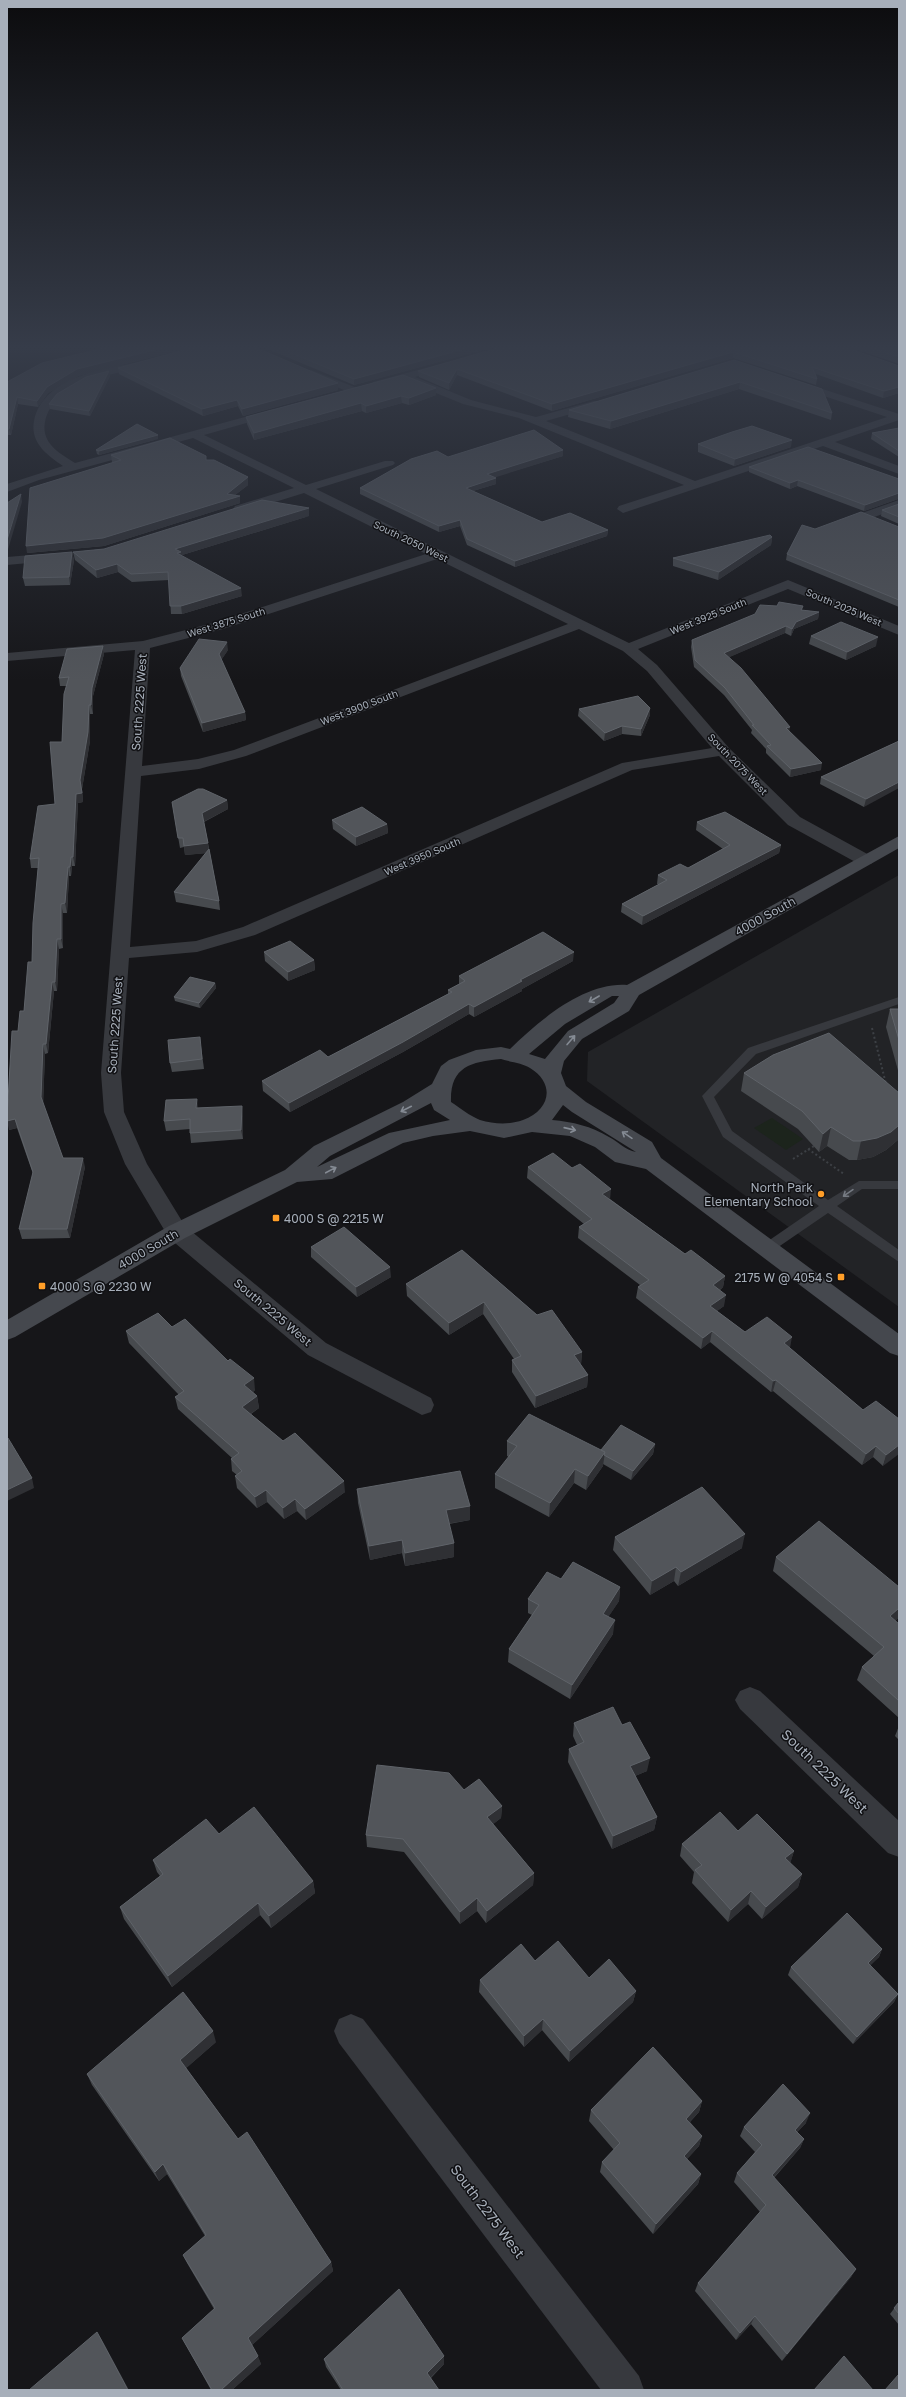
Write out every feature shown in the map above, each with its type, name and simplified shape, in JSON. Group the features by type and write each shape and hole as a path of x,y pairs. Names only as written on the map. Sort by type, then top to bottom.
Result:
{"street":[{"path":"57,457 72,466"},
{"path":"7,488 35,477 107,457"},
{"name":"South 2050 West","path":"241,457 628,648"},
{"path":"626,457 696,485"},
{"path":"623,509 780,457"},
{"path":"864,457 899,470"},
{"path":"224,514 389,463"},
{"path":"886,524 866,516 899,504"},
{"name":"West 3875 South","path":"7,657 143,645 218,626 438,554"},
{"path":"7,561 66,556"},
{"name":"South 2025 West","path":"788,584 899,630"},
{"name":"West 3925 South","path":"628,648 788,584"},
{"name":"West 3900 South","path":"133,772 199,764 240,753 580,624"},
{"name":"South 2225 West","path":"143,645 111,1073 114,1112 136,1164 177,1232 317,1348 422,1405"},
{"name":"South 2075 West","path":"628,648 652,668 723,751 794,821 865,860"},
{"name":"West 3950 South","path":"120,953 197,946 249,931 628,766 723,751"},
{"name":"4000 South","path":"516,1055 530,1041 555,1022 607,992 631,991 899,841"},
{"name":"4000 South","path":"555,1082 554,1060 575,1035 622,1007 631,991"},
{"path":"653,1163 623,1157 602,1142 574,1129 531,1125 500,1131 468,1125 455,1118 441,1105 439,1089 449,1070 459,1062 486,1054 516,1055 530,1059 579,1107 644,1147 653,1163 899,1347"},
{"path":"531,1125 544,1118 554,1108 555,1082"},
{"name":"4000 South","path":"7,1331 177,1232 293,1175 322,1151 410,1107 439,1089"},
{"name":"4000 South","path":"293,1175 324,1174 396,1138 433,1129 468,1125"},
{"name":"South 2225 West","path":"750,1700 899,1842"},
{"name":"South 2275 West","path":"351,2031 625,2390"}],"lane":[{"path":"899,1000 752,1051 708,1096 727,1134 827,1207 899,1257"},
{"path":"766,1249 859,1185 899,1185"}],"path":[{"path":"872,1027 888,1088"},
{"path":"790,1161 814,1146"},
{"path":"808,1150 844,1175"}],"shaded area":[{"name":"North Park Elementary School","path":"899,875 899,1307 587,1081 588,1052"},
{"path":"772,1118 803,1139 786,1150 754,1128"}],"building":[{"path":"115,457 206,457 206,460 214,460 248,477 227,494 240,496 103,538 26,546 30,488 121,460"},
{"path":"418,457 541,457 487,474 496,478 466,488 542,522 570,513 608,530 515,561 467,539 460,520 439,526 360,488 411,459"},
{"path":"730,457 741,457 735,459"},
{"path":"779,457 836,457 899,479 899,493 865,505 798,480 790,483 749,467"},
{"path":"21,494 7,540 7,503"},
{"path":"262,500 309,508 175,549 181,552 177,553 241,588 181,606 170,606 168,572 131,574 117,564 96,570 73,552 104,549"},
{"path":"899,504 899,517 882,510"},
{"path":"861,512 899,527 899,600 787,554 802,525 815,529"},
{"path":"770,535 772,537 719,572 673,558"},
{"path":"72,552 69,577 23,578 25,556"},
{"path":"779,602 803,606 801,610 819,612 796,622 792,629 786,626 724,653 741,668 790,727 786,728 822,763 791,769 767,746 771,745 752,725 754,725 725,688 695,660 692,640 755,614 760,605 777,606"},
{"path":"841,622 878,637 847,652 811,636"},
{"path":"199,639 227,642 219,654 245,712 202,723 180,668"},
{"path":"103,646 92,688 91,705 89,705 88,732 80,780 82,793 76,794 73,857 71,857 70,867 68,867 65,903 61,904 61,939 57,939 55,982 52,982 46,1044 43,1044 41,1097 63,1158 83,1158 67,1229 19,1229 33,1172 15,1119 7,1121 7,1117 12,1031 18,1031 20,1011 24,1011 28,962 32,962 33,923 39,858 30,859 38,806 55,804 50,742 62,742 64,694 69,677 59,678 67,649"},
{"path":"638,696 650,708 641,729 622,726 605,733 579,709"},
{"path":"899,741 899,782 866,799 821,777"},
{"path":"198,789 203,789 227,800 202,813 208,843 184,846 183,838 178,838 172,802"},
{"path":"362,807 387,824 356,837 332,820"},
{"path":"725,812 781,845 643,916 622,904 667,880 658,875 680,864 688,868 730,845 697,822"},
{"path":"209,849 219,901 174,892"},
{"path":"543,932 574,952 520,980 522,981 474,1007 469,1004 403,1042 289,1103 262,1081 320,1050 328,1057 452,992 448,990 465,981 459,976"},
{"path":"290,941 314,960 288,972 264,952"},
{"path":"190,977 215,983 199,1003 174,997"},
{"path":"890,1009 899,1009 899,1040"},
{"path":"829,1033 899,1093 899,1125 891,1132 877,1138 861,1141 853,1141 831,1127 823,1134 802,1111 744,1073 773,1055"},
{"path":"200,1037 202,1059 170,1063 168,1040"},
{"path":"197,1099 196,1108 242,1106 241,1130 190,1133 190,1119 164,1121 166,1100"},
{"path":"553,1153 572,1168 580,1164 611,1189 602,1194 685,1254 691,1250 725,1276 713,1285 726,1295 710,1306 745,1332 767,1317 792,1337 784,1343 863,1410 876,1401 899,1419 899,1445 886,1455 876,1446 866,1454 776,1380 773,1381 712,1331 703,1338 638,1287 649,1280 579,1227 592,1219 528,1167"},
{"path":"344,1227 390,1267 356,1287 311,1247"},
{"path":"462,1250 537,1315 552,1310 582,1352 574,1355 588,1375 536,1396 512,1360 521,1356 484,1302 449,1323 406,1284"},
{"path":"158,1313 172,1327 185,1319 228,1361 230,1359 254,1378 244,1385 257,1396 242,1407 283,1441 295,1433 344,1481 305,1509 295,1499 283,1508 266,1490 255,1497 235,1476 242,1471 231,1459 239,1453 175,1397 184,1391 126,1331"},
{"path":"529,1414 605,1452 588,1476 575,1469 550,1503 495,1474 517,1446 507,1441"},
{"path":"621,1425 655,1444 633,1471 604,1455 605,1452 601,1450"},
{"path":"8,1438 32,1478 7,1490 7,1439"},
{"path":"460,1471 470,1506 446,1510 454,1543 405,1553 402,1540 369,1546 357,1489"},
{"path":"702,1487 745,1534 681,1572 676,1567 652,1581 615,1537"},
{"path":"819,1521 899,1587 899,1608 890,1616 899,1624 899,1701 862,1667 884,1647 776,1557"},
{"path":"573,1562 620,1587 603,1614 615,1620 572,1685 509,1649 539,1605 528,1599 547,1572 561,1579"},
{"path":"613,1707 622,1725 630,1722 650,1758 630,1766 657,1817 613,1836 569,1749 584,1742 574,1723"},
{"path":"377,1765 449,1773 464,1790 479,1779 502,1806 487,1817 534,1873 487,1911 477,1898 460,1912 403,1839 366,1835"},
{"path":"254,1807 313,1881 269,1916 258,1903 168,1976 120,1907 163,1874 153,1860 206,1819 219,1834"},
{"path":"720,1812 738,1831 757,1814 794,1851 785,1858 802,1874 766,1907 751,1891 731,1910 695,1870 702,1865 682,1844"},
{"path":"847,1913 882,1949 868,1963 898,1994 857,2037 791,1967"},
{"path":"558,1941 589,1978 609,1959 636,1991 570,2051 543,2019 524,2036 480,1980 521,1944 535,1961"},
{"path":"183,1992 213,2031 180,2060 238,2139 247,2132 331,2262 248,2338 258,2356 221,2390 212,2390 182,2338 215,2308 183,2255 206,2235 163,2164 155,2172 87,2074"},
{"path":"653,2047 702,2101 686,2119 702,2136 684,2156 701,2174 656,2224 602,2162 620,2143 591,2110"},
{"path":"783,2084 810,2113 795,2130 804,2139 772,2175 856,2269 787,2354 755,2316 740,2333 698,2283 766,2205 737,2173 762,2145 744,2127"},
{"path":"399,2289 444,2356 427,2373 439,2390 343,2390 324,2359"},
{"path":"899,2302 899,2314 894,2308"},
{"path":"97,2332 128,2390 29,2390"},
{"path":"844,2356 873,2390 814,2390"},
{"path":"899,2374 899,2390 885,2390"}],"place":[{"name":"North Park Elementary School","path":"821,1194"},
{"name":"4000 S @ 2215 W","path":"276,1218"},
{"name":"2175 W @ 4054 S","path":"841,1277"},
{"name":"4000 S @ 2230 W","path":"42,1286"}]}
